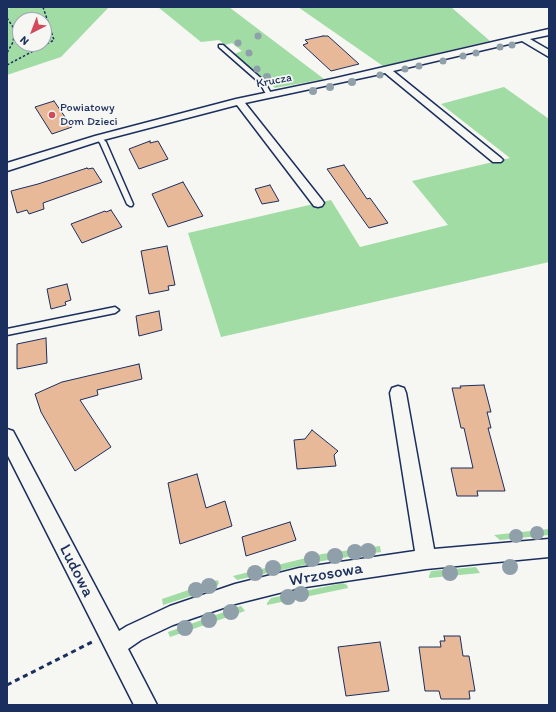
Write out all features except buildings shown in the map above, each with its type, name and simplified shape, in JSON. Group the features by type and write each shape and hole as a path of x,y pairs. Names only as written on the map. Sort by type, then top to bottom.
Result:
{"street":[{"name":"Krucza","path":"7,167 99,138 239,101 387,70 549,32"},
{"path":"523,38 549,54"},
{"path":"387,70 497,160"},
{"path":"239,101 318,203"},
{"path":"398,393 426,560"},
{"name":"Ludowa","path":"7,437 146,705"},
{"name":"Wrzosowa","path":"112,640 134,634 170,616 235,594 299,578 426,560 549,548"}],"lane":[{"path":"221,46 262,82 269,95"},
{"path":"99,138 103,142 130,204"},
{"path":"7,332 116,310"}],"path":[{"path":"7,65 54,40 43,7"},
{"path":"7,18 16,30 13,42 7,53"},
{"path":"7,685 112,640"}],"green space":[{"path":"14,7 109,7 61,57 7,75 7,9"},
{"path":"158,7 229,7 324,79 275,88 234,54 242,51 232,43 225,45 219,40 201,42"},
{"path":"298,7 451,7 490,41 383,66"},
{"path":"504,87 549,119 549,262 221,337 188,233 331,200 360,247 448,225 412,181 510,158 441,104"},
{"path":"549,529 549,535 500,540 494,535"},
{"path":"380,546 381,552 322,561 237,580 233,576 322,554"},
{"path":"476,567 480,573 429,578 431,571"},
{"path":"218,580 219,583 216,588 163,605 162,599"},
{"path":"343,583 347,585 348,588 267,605 271,598"},
{"path":"241,606 245,611 170,637 168,632"}],"place":[{"name":"Powiatowy Dom Dzieci","path":"52,115"}]}
